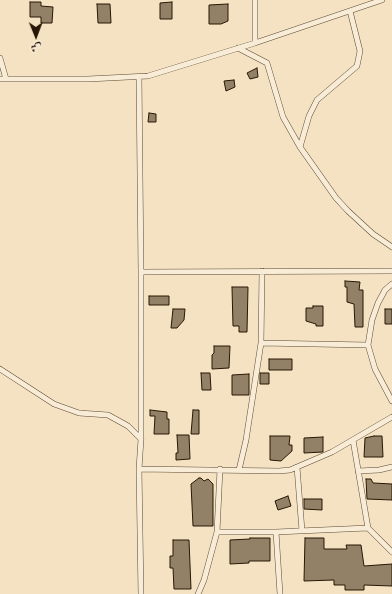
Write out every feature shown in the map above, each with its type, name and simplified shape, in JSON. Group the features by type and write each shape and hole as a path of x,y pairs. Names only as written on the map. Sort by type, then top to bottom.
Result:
{"street":[{"path":"255,0 255,43"},
{"path":"0,58 3,79 139,77 159,74 382,0"},
{"path":"300,147 309,116 317,100 357,66 360,51 350,11"},
{"path":"238,48 254,55 267,64 283,118 300,147 336,198 348,211 382,241 392,247"},
{"path":"139,77 141,272 141,439 139,469 141,594"},
{"path":"239,470 246,440 261,343 262,271"},
{"path":"141,272 392,271"},
{"path":"392,284 385,290 378,303 370,327 368,345 375,369 392,400"},
{"path":"261,343 368,345"},
{"path":"0,369 54,404 79,412 108,415 128,426 141,439"},
{"path":"139,469 279,471 297,467 332,452 392,417"},
{"path":"353,440 368,528 392,552"},
{"path":"297,467 302,531"},
{"path":"358,471 379,470 392,467"},
{"path":"198,594 204,580 217,532 220,469"},
{"path":"217,532 276,532 368,528"},
{"path":"276,532 280,594"}],"building":[{"path":"30,2 41,2 41,6 53,7 52,23 41,23 41,17 30,17"},
{"path":"172,2 172,19 160,19 160,3"},
{"path":"97,4 110,4 111,23 98,23"},
{"path":"228,4 228,21 221,24 209,24 209,5"},
{"path":"257,68 258,77 250,79 247,73"},
{"path":"234,80 235,87 226,91 224,81"},
{"path":"149,113 156,114 156,122 148,122"},
{"path":"345,281 360,282 359,290 363,290 363,327 355,327 354,304 347,302 347,287 345,287"},
{"path":"232,287 248,287 247,332 239,332 239,326 233,326"},
{"path":"149,296 169,296 169,305 149,305"},
{"path":"313,306 323,306 323,326 316,326 316,324 306,321 306,308 313,308"},
{"path":"173,309 185,309 184,320 177,328 171,328"},
{"path":"385,309 392,309 392,324 385,324"},
{"path":"214,346 230,346 229,368 212,369 212,355 214,353"},
{"path":"269,359 292,359 292,370 269,370"},
{"path":"201,373 210,373 211,390 202,390"},
{"path":"260,373 269,373 269,384 260,384"},
{"path":"249,374 249,395 232,395 232,375"},
{"path":"150,410 167,412 167,419 169,419 169,434 154,434 155,416 150,416"},
{"path":"193,410 199,410 199,434 191,434"},
{"path":"177,435 189,435 190,459 176,460 176,453 178,453"},
{"path":"270,436 290,436 289,445 292,445 292,451 281,461 270,460"},
{"path":"382,436 383,457 364,457 365,438"},
{"path":"323,437 323,452 304,453 304,438"},
{"path":"199,478 204,481 208,479 213,484 213,526 193,526 191,484"},
{"path":"366,479 371,479 373,483 392,484 392,500 367,499"},
{"path":"288,496 291,506 278,510 275,501"},
{"path":"304,499 322,499 322,510 304,509"},
{"path":"270,538 270,561 249,561 249,563 230,564 230,540"},
{"path":"305,538 324,538 324,549 347,549 346,545 361,545 364,566 392,564 392,586 364,585 364,590 345,590 345,585 334,585 334,580 304,581"},
{"path":"173,540 189,540 191,589 174,589 173,568 170,568 170,556 173,556"}]}
